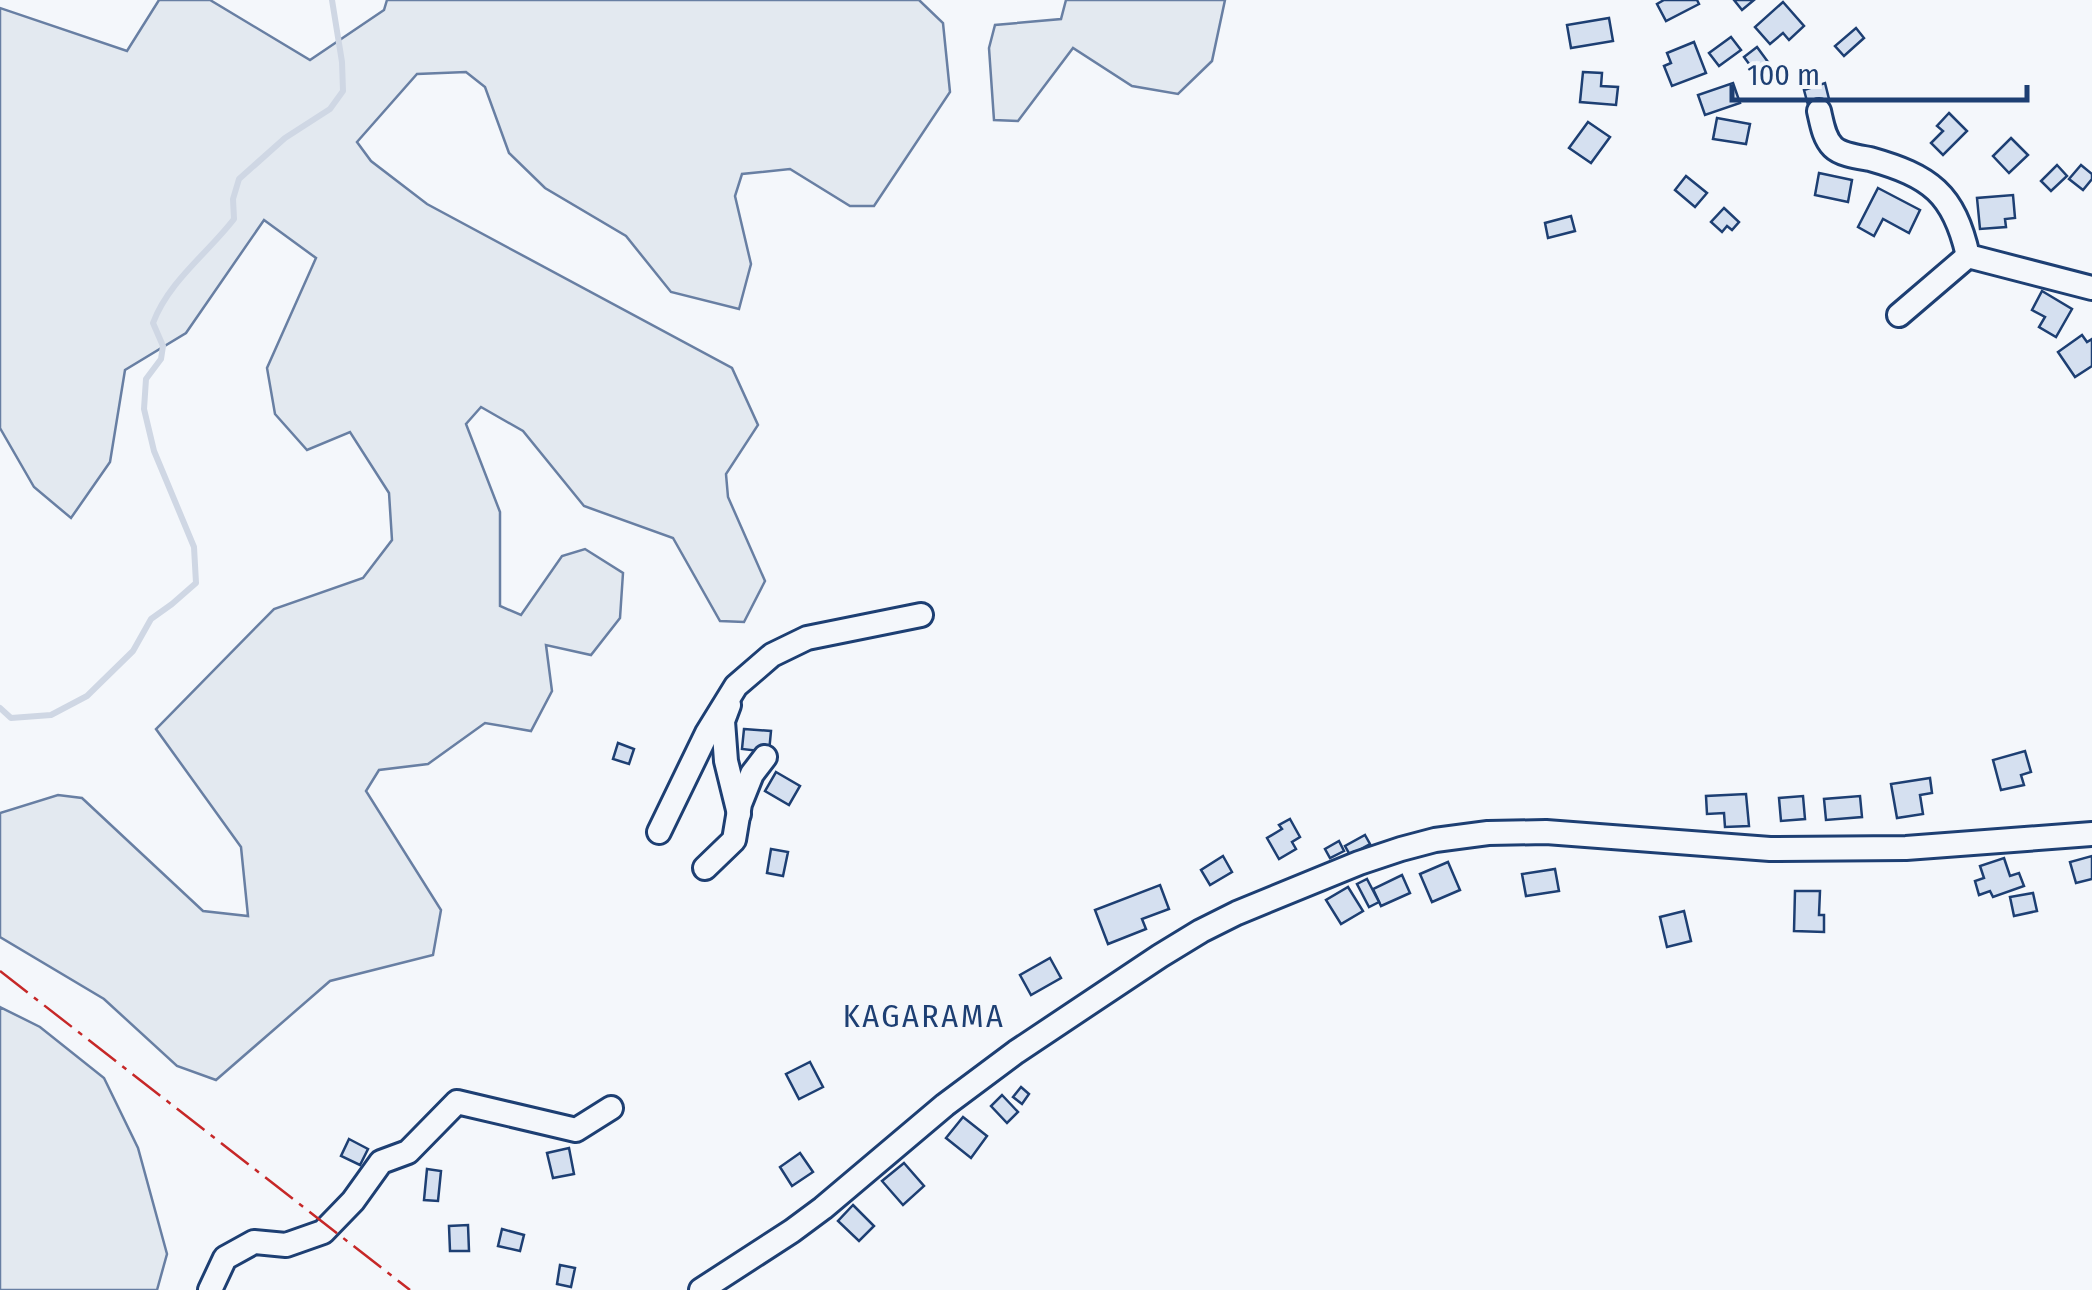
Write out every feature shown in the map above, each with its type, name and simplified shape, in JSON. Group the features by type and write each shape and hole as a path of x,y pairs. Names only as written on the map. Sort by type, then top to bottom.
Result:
{"street":[{"path":"1819,112 1825,136 1836,151 1904,169 1932,184 1952,208 1968,256"},
{"path":"1968,256 2092,288"},
{"path":"1898,316 1968,256"},
{"path":"659,832 707,732 736,686 772,654 807,638 922,616"},
{"path":"736,686 723,722 726,761 738,814"},
{"path":"705,868 734,840 752,774 765,757"},
{"path":"702,1290 823,1208 945,1105 1016,1052 1160,956 1237,913 1387,853 1435,840 1488,833 1546,832 1770,849 1906,848 2092,834"},
{"path":"210,1290 225,1258 254,1242 286,1245 324,1232 381,1162 408,1152 457,1102 576,1130 612,1108"}],"shaded area":[{"path":"159,0 210,0 310,60 384,10 387,0 919,0 943,23 950,92 874,206 850,206 790,169 742,174 735,196 751,264 739,309 671,292 626,236 545,188 509,153 485,87 466,72 417,74 357,142 371,161 427,204 732,368 758,425 726,474 728,497 765,581 744,622 720,621 673,538 584,506 523,431 481,407 466,424 500,512 500,606 521,615 562,556 585,549 623,573 620,618 591,655 546,645 552,691 531,731 485,723 428,764 379,770 366,791 441,910 433,955 330,981 216,1080 177,1066 104,999 0,937 0,813 58,795 82,798 203,911 248,916 241,847 156,729 274,609 363,578 392,540 389,493 350,432 307,450 275,414 267,368 316,258 264,220 186,333 125,370 110,462 71,518 34,487 0,428 0,8 127,51"},
{"path":"1066,0 1225,0 1212,61 1178,94 1132,86 1073,48 1018,121 994,120 989,48 995,25 1061,19"},
{"path":"0,1007 40,1027 104,1078 138,1148 167,1254 157,1290 0,1290"}],"building":[{"path":"1664,0 1697,0 1699,4 1666,21 1657,4"},
{"path":"1734,0 1754,0 1742,10"},
{"path":"1783,2 1804,26 1789,40 1783,33 1770,44 1755,27"},
{"path":"1609,18 1613,41 1571,48 1567,25"},
{"path":"1856,28 1864,38 1844,56 1835,46"},
{"path":"1731,37 1741,50 1719,66 1709,53"},
{"path":"1694,42 1706,73 1672,86 1664,66 1671,63 1667,53"},
{"path":"1757,47 1768,62 1755,72 1744,57"},
{"path":"1583,72 1602,73 1601,86 1618,87 1616,105 1580,102"},
{"path":"1733,83 1740,103 1705,115 1698,95"},
{"path":"1825,83 1829,99 1808,105 1804,90"},
{"path":"1949,113 1967,131 1943,155 1931,143 1943,131 1937,126"},
{"path":"1717,118 1750,124 1746,144 1713,139"},
{"path":"1588,122 1610,137 1591,163 1569,148"},
{"path":"2011,138 2028,155 2009,173 1993,156"},
{"path":"2057,165 2067,176 2051,191 2041,181"},
{"path":"2081,165 2092,174 2083,190 2069,179"},
{"path":"1819,173 1852,180 1848,202 1815,195"},
{"path":"1686,176 1707,193 1695,207 1675,190"},
{"path":"1878,188 1920,210 1909,233 1883,219 1874,236 1858,227"},
{"path":"2013,195 2015,218 2005,219 2006,227 1980,229 1977,198"},
{"path":"1724,208 1739,222 1732,230 1727,226 1722,232 1711,222"},
{"path":"1571,216 1575,231 1548,238 1545,223"},
{"path":"2042,291 2072,309 2056,337 2039,327 2045,317 2032,310"},
{"path":"2082,335 2087,342 2092,339 2092,366 2075,377 2058,352"},
{"path":"744,729 771,731 769,752 742,749"},
{"path":"618,743 634,749 629,764 613,759"},
{"path":"2025,751 2031,772 2021,775 2024,785 2001,790 1993,760"},
{"path":"776,772 800,786 789,805 765,791"},
{"path":"1930,778 1932,793 1920,795 1923,814 1897,818 1891,784"},
{"path":"1746,794 1749,826 1725,827 1724,813 1707,814 1706,796"},
{"path":"1803,796 1805,819 1781,821 1779,798"},
{"path":"1860,796 1862,817 1826,820 1824,799"},
{"path":"1290,819 1300,837 1292,842 1296,849 1279,859 1267,838"},
{"path":"1365,835 1370,844 1350,855 1345,846"},
{"path":"1339,841 1344,851 1330,858 1325,849"},
{"path":"771,849 788,852 783,876 767,873"},
{"path":"1223,856 1232,872 1210,885 1201,870"},
{"path":"2092,856 2092,879 2076,883 2070,862"},
{"path":"2004,858 2010,876 2019,873 2024,886 1993,897 1990,891 1979,895 1975,881 1984,878 1980,866"},
{"path":"1448,862 1460,890 1432,902 1420,874"},
{"path":"1555,869 1559,891 1526,896 1522,874"},
{"path":"1402,875 1410,893 1381,906 1373,889"},
{"path":"1367,879 1379,902 1369,907 1357,884"},
{"path":"1160,885 1169,909 1142,919 1146,929 1108,944 1095,910"},
{"path":"1348,887 1363,911 1341,924 1326,900"},
{"path":"1795,891 1820,891 1819,915 1824,915 1824,932 1794,931"},
{"path":"2033,893 2037,911 2014,916 2010,897"},
{"path":"1684,911 1691,941 1667,947 1660,917"},
{"path":"1050,958 1061,978 1031,995 1020,975"},
{"path":"810,1062 823,1087 799,1099 786,1074"},
{"path":"1021,1087 1029,1094 1022,1104 1013,1097"},
{"path":"1002,1095 1018,1112 1007,1123 991,1106"},
{"path":"963,1117 987,1136 971,1158 946,1138"},
{"path":"349,1139 368,1149 360,1165 341,1156"},
{"path":"569,1148 574,1174 553,1178 547,1153"},
{"path":"800,1153 813,1172 792,1186 780,1167"},
{"path":"904,1163 924,1186 903,1205 882,1181"},
{"path":"427,1169 441,1171 438,1201 424,1200"},
{"path":"853,1205 874,1226 859,1241 838,1221"},
{"path":"468,1225 469,1251 450,1251 449,1226"},
{"path":"502,1229 524,1235 520,1251 498,1246"},
{"path":"560,1265 575,1268 571,1287 557,1284"}],"waterway":[{"path":"0,708 11,718 51,715 87,696 133,651 151,619 196,583 194,547 154,451 144,409 146,379 161,359 163,346 153,323 179,281 234,219 233,199 239,179 285,138 330,109 343,91 332,0"}],"power":[{"path":"0,971 410,1290"}],"district":[{"name":"KAGARAMA","path":"924,1016"}]}
